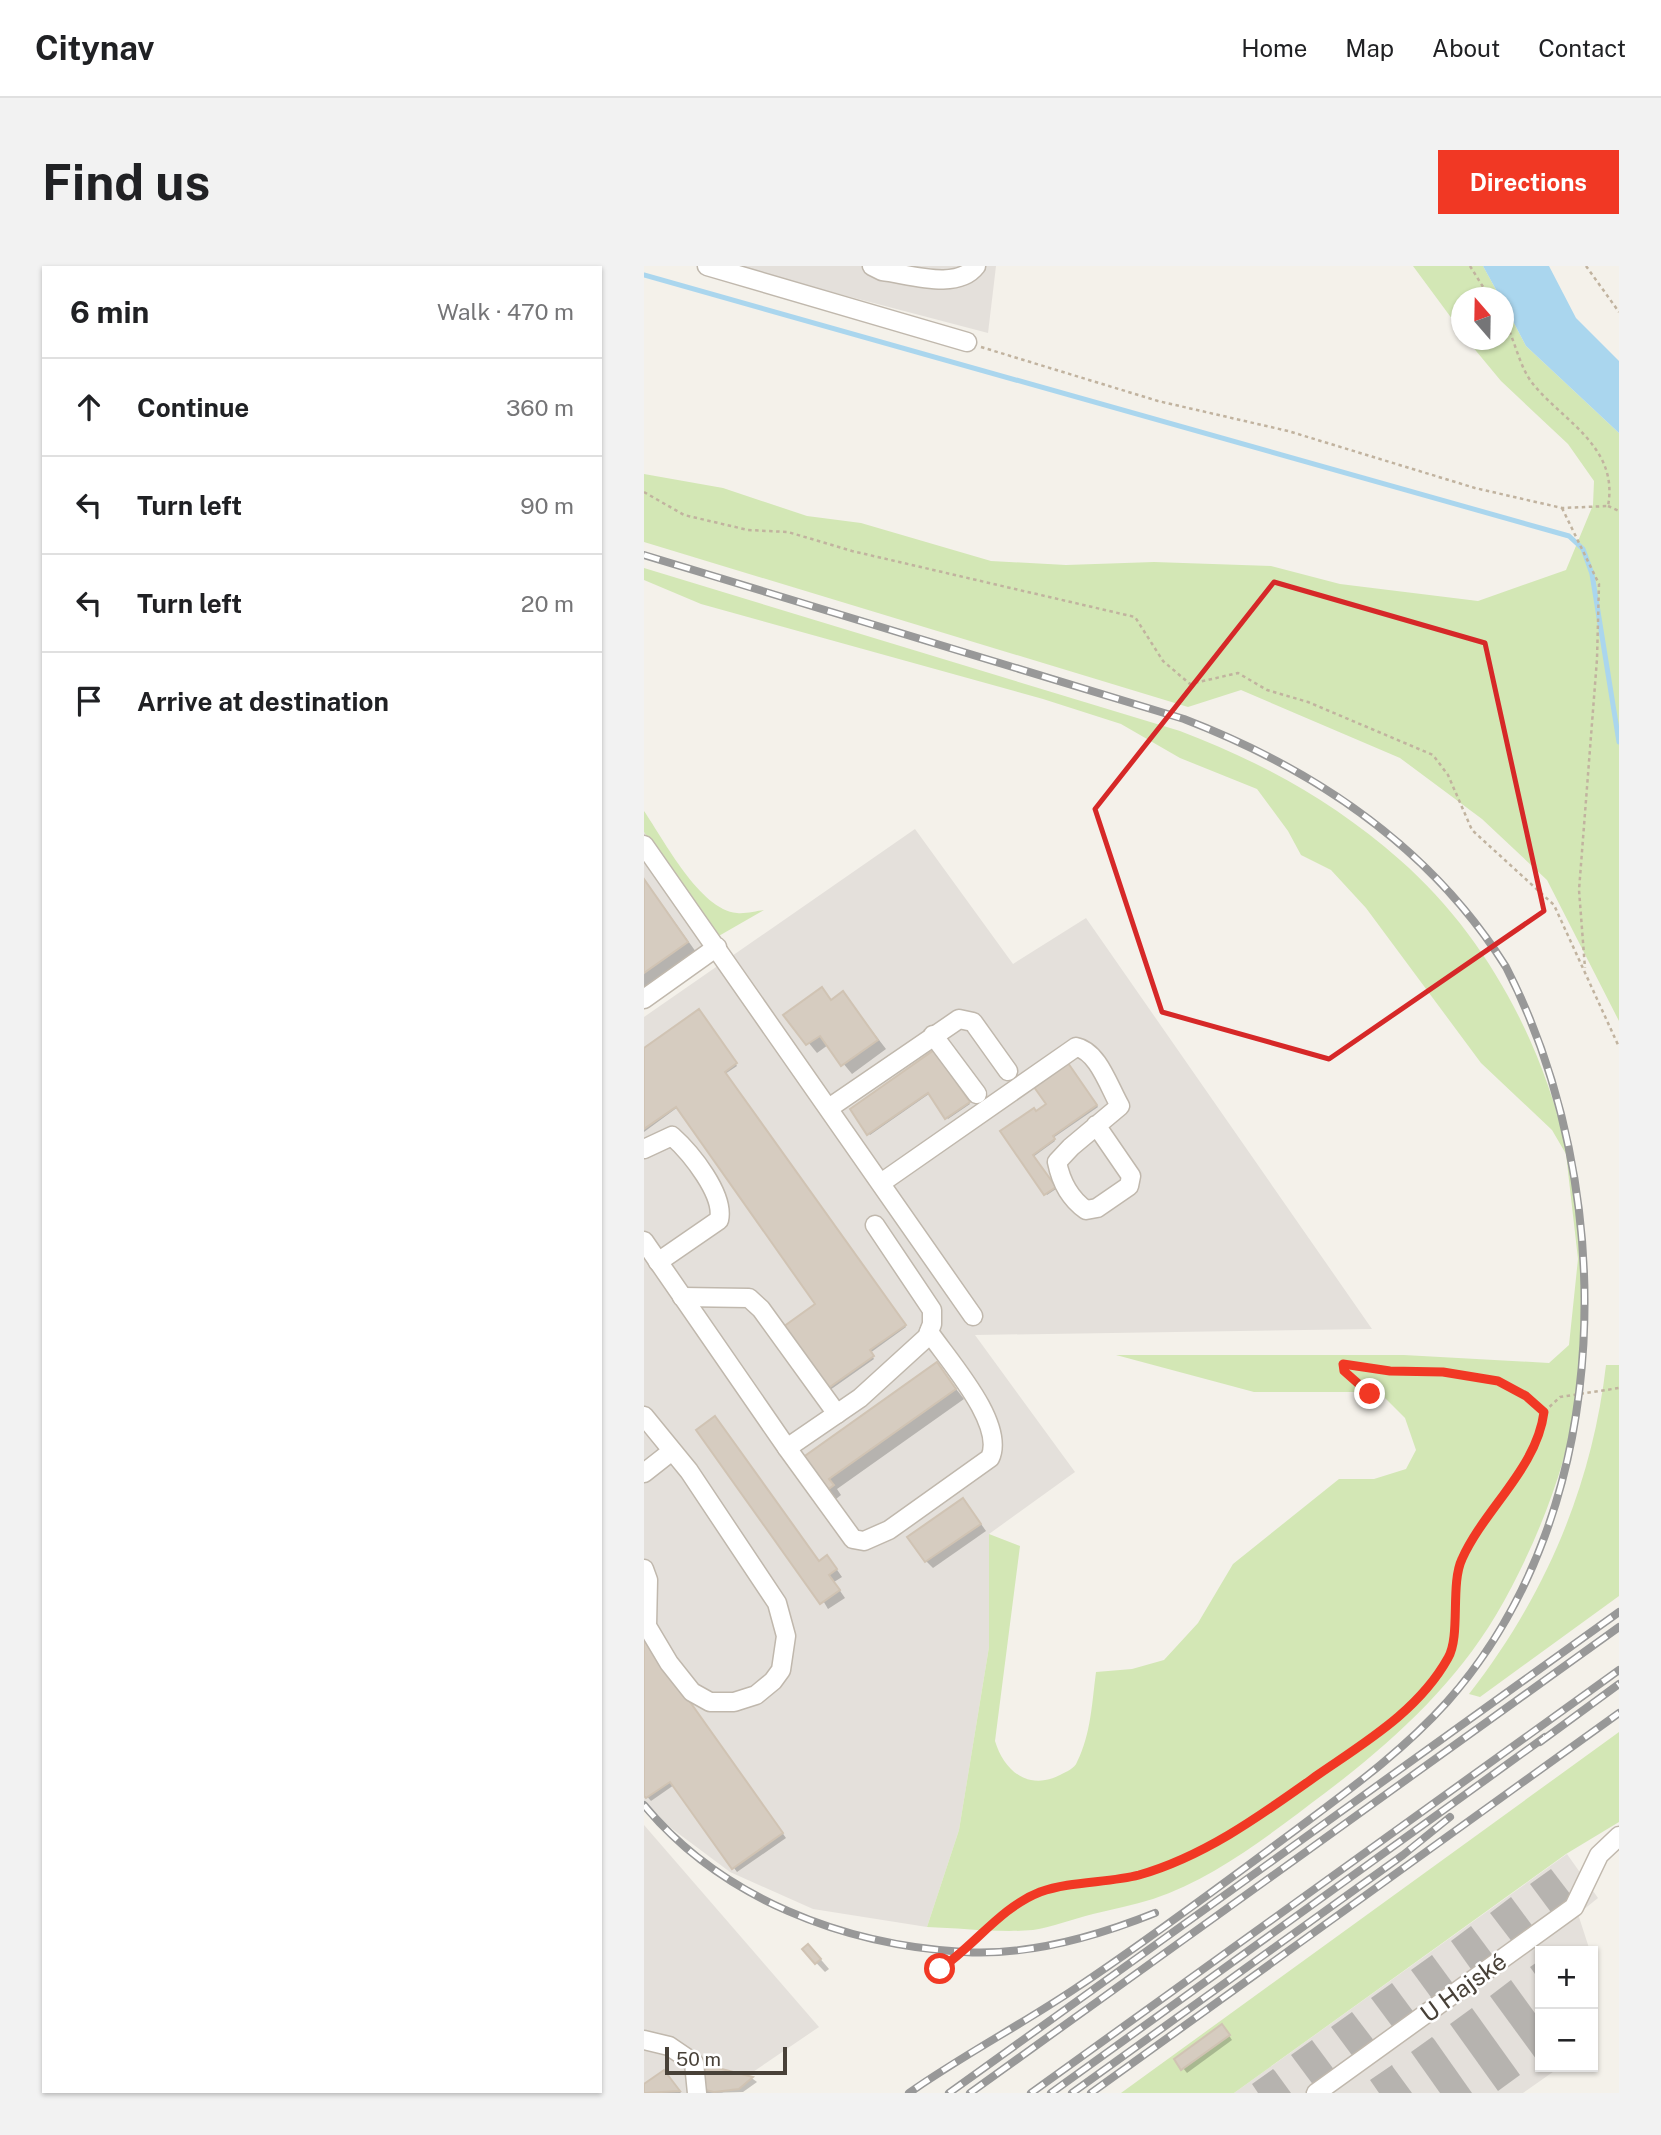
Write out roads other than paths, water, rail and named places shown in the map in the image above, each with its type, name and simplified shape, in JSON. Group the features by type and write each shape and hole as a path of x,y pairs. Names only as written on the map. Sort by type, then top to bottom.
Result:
{"street":[{"path":"707,266 967,342"},
{"path":"872,266 882,271 955,279 969,274 976,266"},
{"path":"644,845 973,1315"},
{"path":"644,999 717,947"},
{"path":"828,1108 959,1019 973,1022 1007,1071"},
{"path":"933,1035 977,1094"},
{"path":"881,1183 1076,1046 1086,1049 1095,1059 1120,1106 1096,1125 1057,1162 1061,1180 1075,1202 1086,1210 1097,1208 1129,1186 1131,1176 1096,1125"},
{"path":"644,1149 672,1136 719,1195 722,1210 719,1220 658,1262"},
{"path":"787,1448 860,1398 929,1332 932,1310 875,1225"},
{"path":"644,1241 787,1448 853,1538 864,1541 889,1530 990,1458 994,1450 994,1434 987,1415 929,1332"},
{"path":"682,1297 749,1298 761,1309 837,1414"},
{"path":"644,1416 689,1471 778,1603 786,1636 781,1670 773,1681 756,1695 734,1702 710,1702 692,1692 669,1663 647,1626 648,1580 644,1569"},
{"path":"644,1473 672,1451"},
{"name":"U Hajské","path":"1316,2093 1574,1907 1600,1855 1619,1836"},
{"path":"644,2040 669,2046 694,2063 697,2093"}],"water":[{"path":"1483,266 1549,266 1576,318 1619,361 1619,433 1526,346 1514,323 1514,287 1495,287"}],"waterway":[{"path":"644,275 1569,536 1583,549 1592,574 1619,742"}],"railway":[{"path":"644,555 1184,719 1232,739 1323,788 1365,816 1442,884 1476,924 1506,967 1543,1054 1569,1147 1582,1245 1583,1344 1571,1442 1545,1536 1504,1624 1447,1702 1412,1737 1356,1785 1104,1969 909,2093"},
{"path":"949,2093 1619,1612"},
{"path":"970,2093 1619,1627"},
{"path":"1031,2093 1619,1670"},
{"path":"1540,1742 1619,1684"},
{"path":"1091,2093 1619,1713"},
{"path":"1051,2093 1545,1737"},
{"path":"644,1805 675,1838 710,1867 748,1891 788,1911 874,1939 919,1948 964,1952 1013,1951 1085,1937 1155,1913"},
{"path":"1072,2093 1403,1855 1450,1817"}]}
